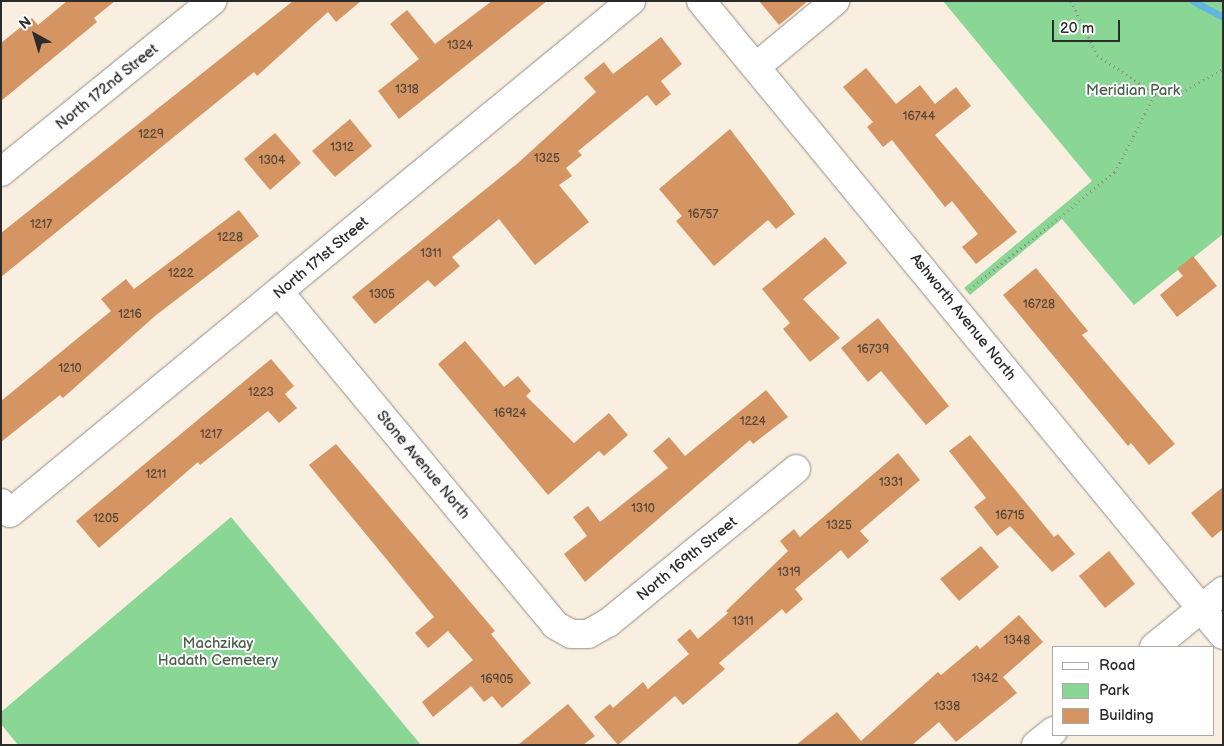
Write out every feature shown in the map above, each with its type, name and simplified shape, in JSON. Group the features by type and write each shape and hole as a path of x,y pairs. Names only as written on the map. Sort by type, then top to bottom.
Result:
{"street":[{"name":"North 172nd Street","path":"1,172 212,1"},
{"name":"North 171st Street","path":"6,508 279,292 631,1"},
{"name":"Ashworth Avenue North","path":"701,1 758,66 1223,635"},
{"path":"758,66 835,1"},
{"name":"Stone Avenue North","path":"279,292 555,625 571,634"},
{"name":"North 169th Street","path":"571,634 588,634 608,623 796,469"},
{"path":"1155,646 1223,591"},
{"path":"1036,745 1052,732"}],"path":[{"path":"1071,1 1097,55 1155,94 1177,95 1223,69"},
{"path":"952,303 1115,172 1155,94"}],"green space":[{"name":"Meridian Park","path":"943,1 1223,1 1223,234 1134,305 1062,219 970,295 964,288 1092,181"},
{"name":"Machzikay Hadath Cemetery","path":"231,517 421,745 18,745 1,724 1,712"}],"building":[{"path":"67,1 115,1 94,18 97,22 1,101 1,43 32,18 38,25"},
{"path":"293,1 361,1 336,22 328,12 257,76 254,72 1,277 1,233"},
{"path":"492,1 547,1 399,119 378,91 419,59 390,24 407,10 435,44"},
{"path":"759,1 808,1 779,25"},
{"path":"661,37 682,64 661,81 671,94 656,106 647,95 578,151 582,155 566,168 572,176 559,185 589,222 535,265 499,219 452,257 460,266 435,287 428,280 375,324 352,297 518,163 596,92 584,78 604,62 613,74"},
{"path":"866,68 896,104 920,85 935,104 956,87 971,106 935,135 1017,232 976,264 962,247 978,234 952,201 945,207 892,140 883,147 867,127 873,122 843,87"},
{"path":"350,119 372,146 335,177 312,151"},
{"path":"730,129 795,214 776,229 768,220 714,266 676,221 682,216 659,189"},
{"path":"275,133 301,163 270,190 244,159"},
{"path":"239,210 259,236 155,316 63,398 60,395 1,442 1,401 111,311 101,299 126,279 134,289"},
{"path":"825,237 847,263 803,299 840,338 810,362 783,329 790,323 762,289"},
{"path":"1193,256 1217,286 1177,317 1160,295 1183,276 1177,269"},
{"path":"1036,268 1088,331 1082,335 1175,444 1149,465 1131,443 1128,446 1003,295"},
{"path":"878,318 949,406 926,425 881,371 868,382 841,348"},
{"path":"465,341 504,387 518,376 531,391 526,396 574,443 609,413 628,435 604,456 599,451 548,495 438,364"},
{"path":"271,359 294,386 285,394 297,408 279,423 268,411 200,465 198,462 99,548 76,521"},
{"path":"766,390 788,417 753,444 750,440 585,582 564,554 587,536 573,517 588,506 600,522 668,468 653,451 669,437 685,456"},
{"path":"970,435 1054,537 1058,534 1075,554 1052,572 1010,526 997,536 974,507 986,498 949,451"},
{"path":"336,444 495,631 491,634 531,683 502,708 492,696 484,702 471,686 433,717 422,702 473,660 448,631 428,648 415,633 434,617 309,465"},
{"path":"898,453 920,480 860,531 869,541 848,559 841,550 795,589 803,599 786,614 782,609 719,663 725,669 683,705 675,696 618,745 594,717 610,704 613,708 643,682 648,689 689,654 677,640 690,629 698,639 728,613 726,611 788,551 780,541 794,529 800,537"},
{"path":"1223,487 1223,529 1212,538 1191,513"},
{"path":"981,546 999,567 959,601 940,579"},
{"path":"1109,551 1135,584 1105,608 1079,576"},
{"path":"1019,615 1043,642 1003,677 1017,693 956,742 939,722 912,745 796,745 837,712 861,741 938,672 941,675 977,645 980,649"},
{"path":"568,704 595,736 583,745 518,745"}],"waterway":[{"path":"1193,1 1223,17"}]}
